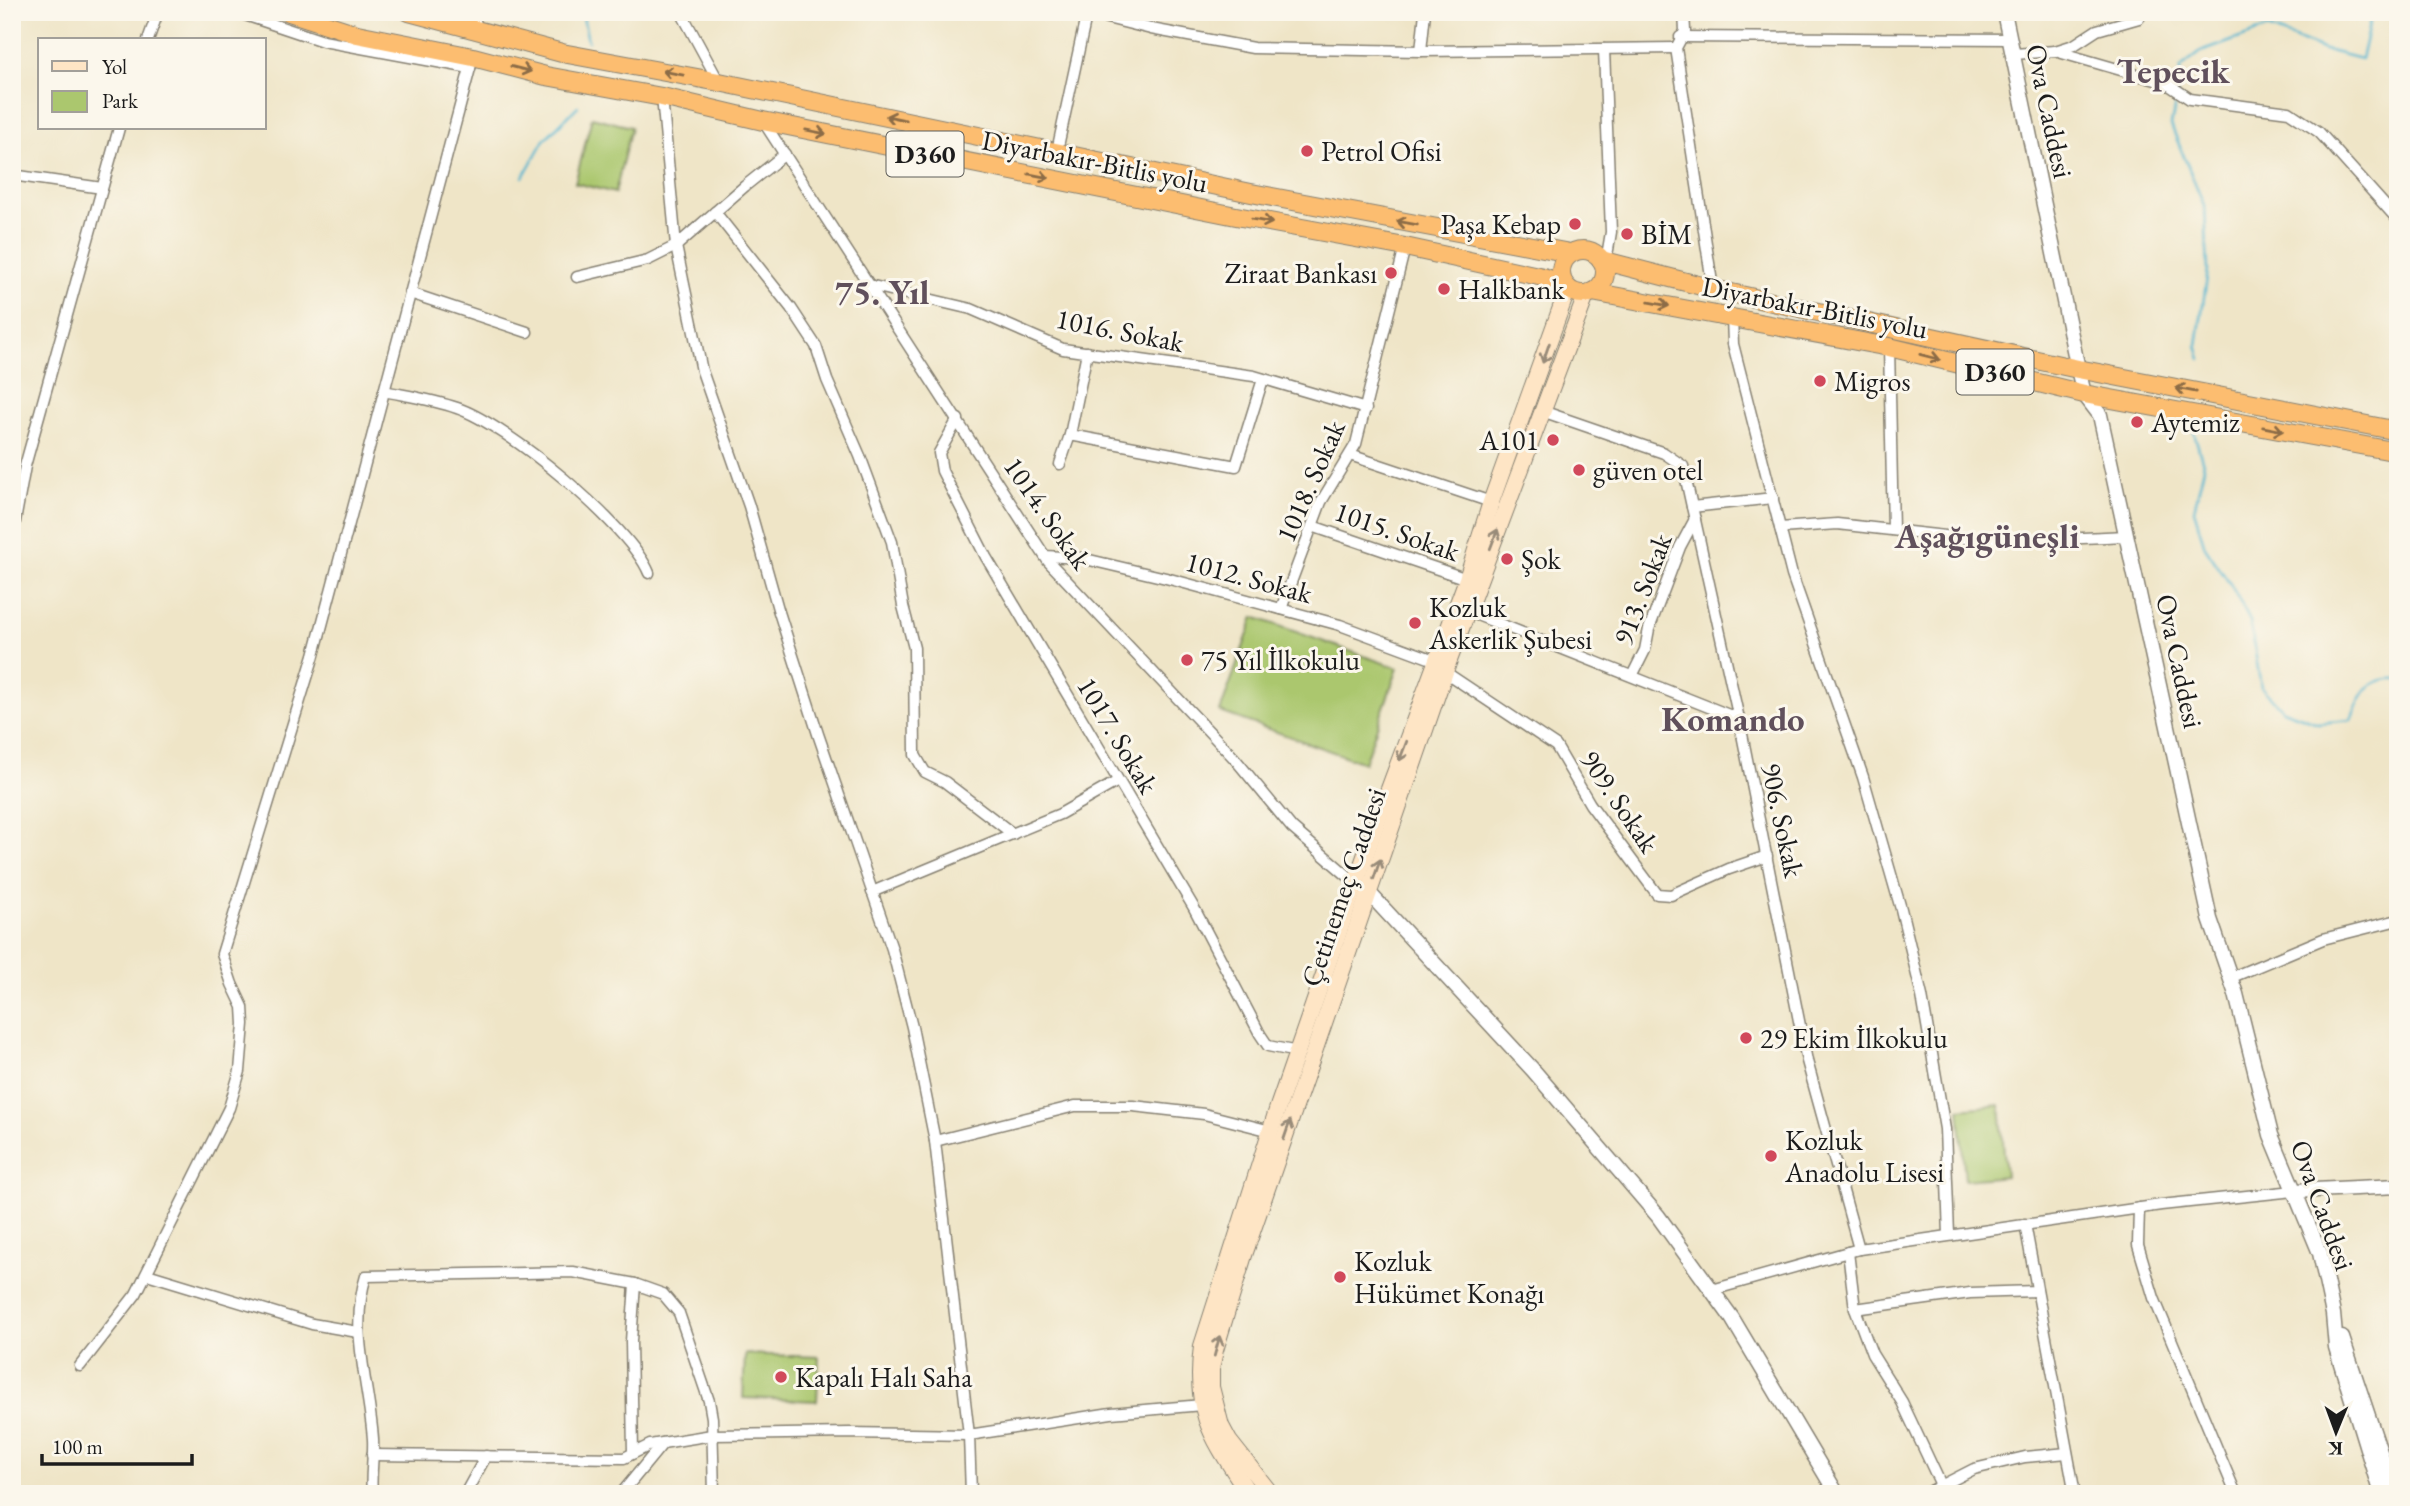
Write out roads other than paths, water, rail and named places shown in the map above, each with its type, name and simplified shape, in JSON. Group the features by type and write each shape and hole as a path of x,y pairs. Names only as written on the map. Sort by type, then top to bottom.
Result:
{"highway":[{"name":"Diyarbakır-Bitlis yolu","path":"289,12 358,34 471,62 662,97 763,121 1236,216 1405,247 1543,277 1566,286"},
{"name":"Diyarbakır-Bitlis yolu","path":"409,12 475,21 562,53 719,82 1251,193 1570,253"},
{"path":"1585,250 1601,260 1605,270 1601,284 1590,292 1576,293 1566,286 1560,272 1561,265 1570,253 1585,250"},
{"name":"Diyarbakır-Bitlis yolu","path":"1601,260 1713,289 2078,369 2398,431"},
{"name":"Diyarbakır-Bitlis yolu","path":"1590,292 1889,347 2084,394 2398,452"}],"main road":[{"name":"Çetinemeç Caddesi","path":"1271,1494 1225,1434 1214,1404 1211,1369 1244,1255 1362,888 1441,667 1491,502 1566,286"},
{"name":"Çetinemeç Caddesi","path":"1441,667 1467,611 1590,292"},
{"name":"Çetinemeç Caddesi","path":"1249,1494 1213,1438 1206,1422 1199,1373 1202,1346 1297,1052 1362,888"}],"street":[{"path":"149,38 158,12"},
{"path":"80,1366 136,1294 229,1108 240,1071 243,1007 222,954 314,655 471,62 323,41 236,12"},
{"path":"681,12 719,82"},
{"path":"1421,51 1424,12"},
{"path":"1684,12 1685,31 1678,43 1713,289"},
{"name":"Ova Caddesi","path":"2004,12 2078,369 2084,394 2101,415 2210,919 2230,978 2271,1135 2320,1253 2333,1314 2336,1348 2391,1488"},
{"path":"2014,54 2055,51 2074,45 2097,30 2139,18 2143,12"},
{"path":"1057,151 1087,13 1151,29 1253,48 1421,51 1604,49 1678,43 2010,39"},
{"path":"1601,260 1608,250 1611,232 1604,49"},
{"path":"2055,51 2166,83 2190,99 2289,112 2319,132 2398,219"},
{"path":"662,97 676,246 702,371 749,506 818,734 892,949 912,1027 935,1141 969,1435 971,1494"},
{"name":"1014. Sokak","path":"763,121 1045,556 1235,759 1293,828 1362,888"},
{"path":"12,538 25,466 118,130"},
{"path":"577,277 648,260 676,246 785,154"},
{"path":"12,175 102,188"},
{"path":"715,212 791,308 816,346 892,542 903,606 914,648 915,755 925,772 945,782 1013,834"},
{"name":"1018. Sokak","path":"1280,609 1321,502 1356,444 1405,247"},
{"name":"1016. Sokak","path":"869,285 971,309 1063,349 1263,379 1366,409"},
{"path":"411,293 527,332"},
{"path":"1732,317 1733,344 1792,575 1863,777 1922,996 1945,1129 1948,1234"},
{"path":"1889,347 1893,530"},
{"path":"1060,464 1070,435 1087,352"},
{"path":"1070,435 1236,466 1263,379"},
{"path":"384,391 459,409 508,436 549,465 625,537 649,573"},
{"name":"906. Sokak","path":"1542,411 1664,453 1683,466 1767,856 1807,1061 1854,1250 1855,1309 1872,1354 1902,1402 1941,1485"},
{"name":"1017. Sokak","path":"958,419 939,453 942,471 986,557 1194,908 1260,1034 1268,1046 1297,1052"},
{"path":"1350,455 1491,502"},
{"path":"1693,513 1773,498"},
{"name":"913. Sokak","path":"1632,676 1645,650 1649,629 1693,513"},
{"path":"1780,528 1837,524 1962,538 2039,540 2127,536"},
{"name":"1015. Sokak","path":"1312,526 1467,579"},
{"name":"1012. Sokak","path":"1045,556 1081,558 1340,625 1441,667"},
{"path":"1467,611 1738,719"},
{"name":"909. Sokak","path":"1441,667 1556,746 1590,804 1657,894 1671,895 1728,869 1767,856"},
{"path":"872,892 1060,814 1118,781"},
{"path":"1362,888 1542,1080 1658,1216 1732,1318 1837,1494"},
{"path":"2230,978 2323,939 2398,920"},
{"path":"935,1141 1075,1106 1133,1106 1204,1114 1271,1131"},
{"path":"1712,1290 1854,1250 1948,1234 2138,1208 2294,1191 2398,1186"},
{"path":"2138,1208 2138,1245 2154,1298 2236,1494"},
{"path":"2025,1224 2075,1494"},
{"path":"372,1494 373,1440 358,1332 359,1308 366,1276 573,1272 635,1284 663,1294 679,1313 709,1401 713,1494"},
{"path":"147,1274 312,1324 358,1332"},
{"path":"633,1453 631,1341 635,1284"},
{"path":"1855,1309 1970,1293 2037,1291"},
{"path":"372,1455 624,1458 650,1445 712,1435 969,1435 1111,1413 1202,1405"},
{"path":"621,1494 663,1443"},
{"path":"1925,1494 1974,1469 2025,1457 2067,1453"},
{"path":"465,1494 486,1456"}],"waterway":[{"path":"582,12 588,41"},
{"path":"2263,12 2268,28"},
{"path":"2178,88 2181,68 2201,52 2268,28 2325,50 2361,59 2372,12"},
{"path":"2177,94 2171,125 2205,208 2208,270 2197,345 2201,359"},
{"path":"523,177 544,140 578,106"},
{"path":"2191,422 2204,467 2194,510 2205,547 2232,587 2250,621 2261,687 2283,710 2318,723 2351,720 2366,690 2379,681 2398,679"}],"place":[{"name":"Petrol Ofisi","path":"1307,151"},
{"name":"Paşa Kebap","path":"1575,224"},
{"name":"BİM","path":"1627,234"},
{"name":"Ziraat Bankası","path":"1391,273"},
{"name":"Halkbank","path":"1444,289"},
{"name":"Migros","path":"1820,381"},
{"name":"Aytemiz","path":"2137,422"},
{"name":"A101","path":"1553,440"},
{"name":"güven otel","path":"1579,470"},
{"name":"Şok","path":"1507,559"},
{"name":"Kozluk Askerlik Şubesi","path":"1415,623"},
{"name":"75 Yıl İlkokulu","path":"1187,660"},
{"name":"29 Ekim İlkokulu","path":"1746,1038"},
{"name":"Kozluk Anadolu Lisesi","path":"1771,1156"},
{"name":"Kozluk Hükümet Konağı","path":"1340,1277"},
{"name":"Kapalı Halı Saha","path":"781,1377"}],"district":[{"name":"Tepecik","path":"2173,70"},
{"name":"75. Yıl","path":"882,291"},
{"name":"Aşağıgüneşli","path":"1987,535"},
{"name":"Komando","path":"1733,718"}]}
